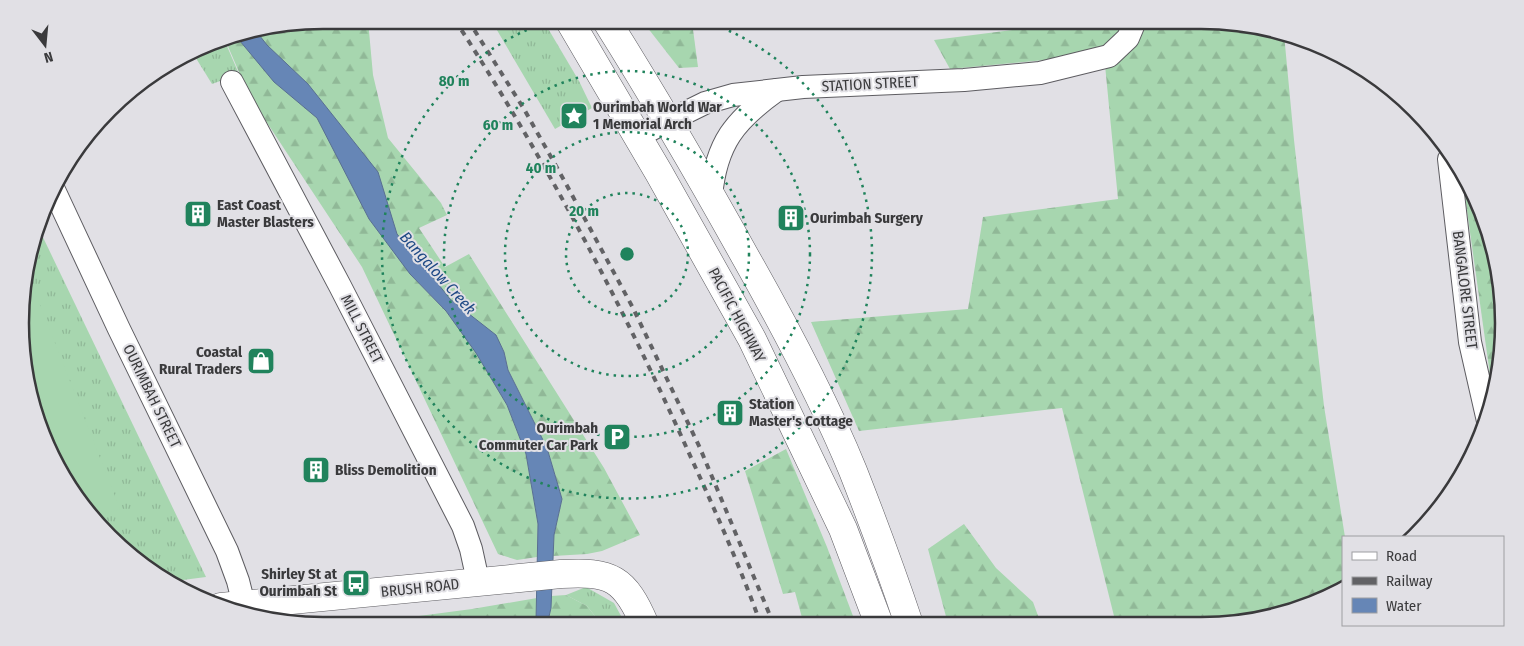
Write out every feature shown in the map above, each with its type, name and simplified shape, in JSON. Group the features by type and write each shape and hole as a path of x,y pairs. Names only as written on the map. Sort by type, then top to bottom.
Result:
{"main road":[{"name":"PACIFIC HIGHWAY","path":"574,29 638,136 752,340 843,528 876,617"},
{"path":"612,29 668,120 763,289 811,380 852,470 907,617"},
{"name":"BRUSH ROAD","path":"240,605 561,574 592,573 617,581 626,589 641,617"}],"street":[{"name":"STATION STREET","path":"638,136 705,103 733,95 812,87 964,80 1040,72 1109,56 1128,38 1132,29"},
{"name":"MILL STREET","path":"232,82 340,286 463,526 471,549 478,582"},
{"path":"711,196 719,156 732,130 743,117 778,90"},
{"name":"BANGALORE STREET","path":"1450,166 1470,342 1484,403"},
{"name":"OURIMBAH STREET","path":"57,197 227,551 238,580 233,603"}],"green space":[{"path":"304,29 369,29 373,75 388,138 441,203 447,215 419,228 445,267 469,254 604,468 640,535 602,551 553,556 554,535 562,499 547,448 508,370 504,352 496,336 450,299 435,281 410,274 446,311 476,352 507,405 526,454 538,524 537,557 517,560 498,554 362,267 258,109 242,79 227,44 285,31"},
{"path":"496,29 548,29 579,81 592,108 555,129"},
{"path":"649,29 693,29 698,67 679,68"},
{"path":"1020,29 1121,29 1103,48 1045,60 950,69 934,40"},
{"path":"1132,29 1220,29 1258,34 1285,41 1324,406 1345,536 1342,536 1342,581 1296,602 1258,612 1220,617 1114,617 1062,408 859,431 811,322 968,309 983,217 1118,199 1105,65"},
{"path":"226,45 239,74 212,84 196,58"},
{"path":"1464,192 1480,228 1493,285 1495,342 1490,378"},
{"path":"42,235 206,577 180,580 160,568 129,544 90,502 78,486 59,453 44,418 34,380 29,342 31,285"},
{"path":"31,283 120,509 101,515 78,486 51,436 44,418 31,361 29,304"},
{"path":"786,449 827,547 853,617 802,617 795,592 783,594 745,471"},
{"path":"964,524 996,568 1033,602 1038,617 946,617 928,549"},
{"path":"586,587 614,603 622,617 596,617 587,606 566,595"},
{"path":"566,595 587,606 596,617 549,617 551,596"},
{"path":"537,598 536,617 411,617"}],"water":[{"path":"260,36 308,84 378,172 397,234 450,299 496,335 504,352 508,370 547,448 562,499 554,535 551,608 549,617 536,617 538,524 526,454 507,405 476,353 446,311 410,274 369,219 317,118 274,82 240,41"}],"railway":[{"path":"461,29 520,124 550,177 636,340 736,559 758,617"},
{"path":"474,29 524,109 633,308 700,448 771,617"}],"place":[{"name":"Ourimbah World War 1 Memorial Arch","path":"574,116"},
{"name":"East Coast Master Blasters","path":"198,214"},
{"name":"Ourimbah Surgery","path":"791,218"},
{"name":"Coastal Rural Traders","path":"261,361"},
{"name":"Station Master's Cottage","path":"730,413"},
{"name":"Ourimbah Commuter Car Park","path":"617,437"},
{"name":"Bliss Demolition","path":"316,470"},
{"name":"Shirley St at Ourimbah St","path":"356,583"}],"water label":[{"name":"Bangalow Creek","path":"438,273"}]}
